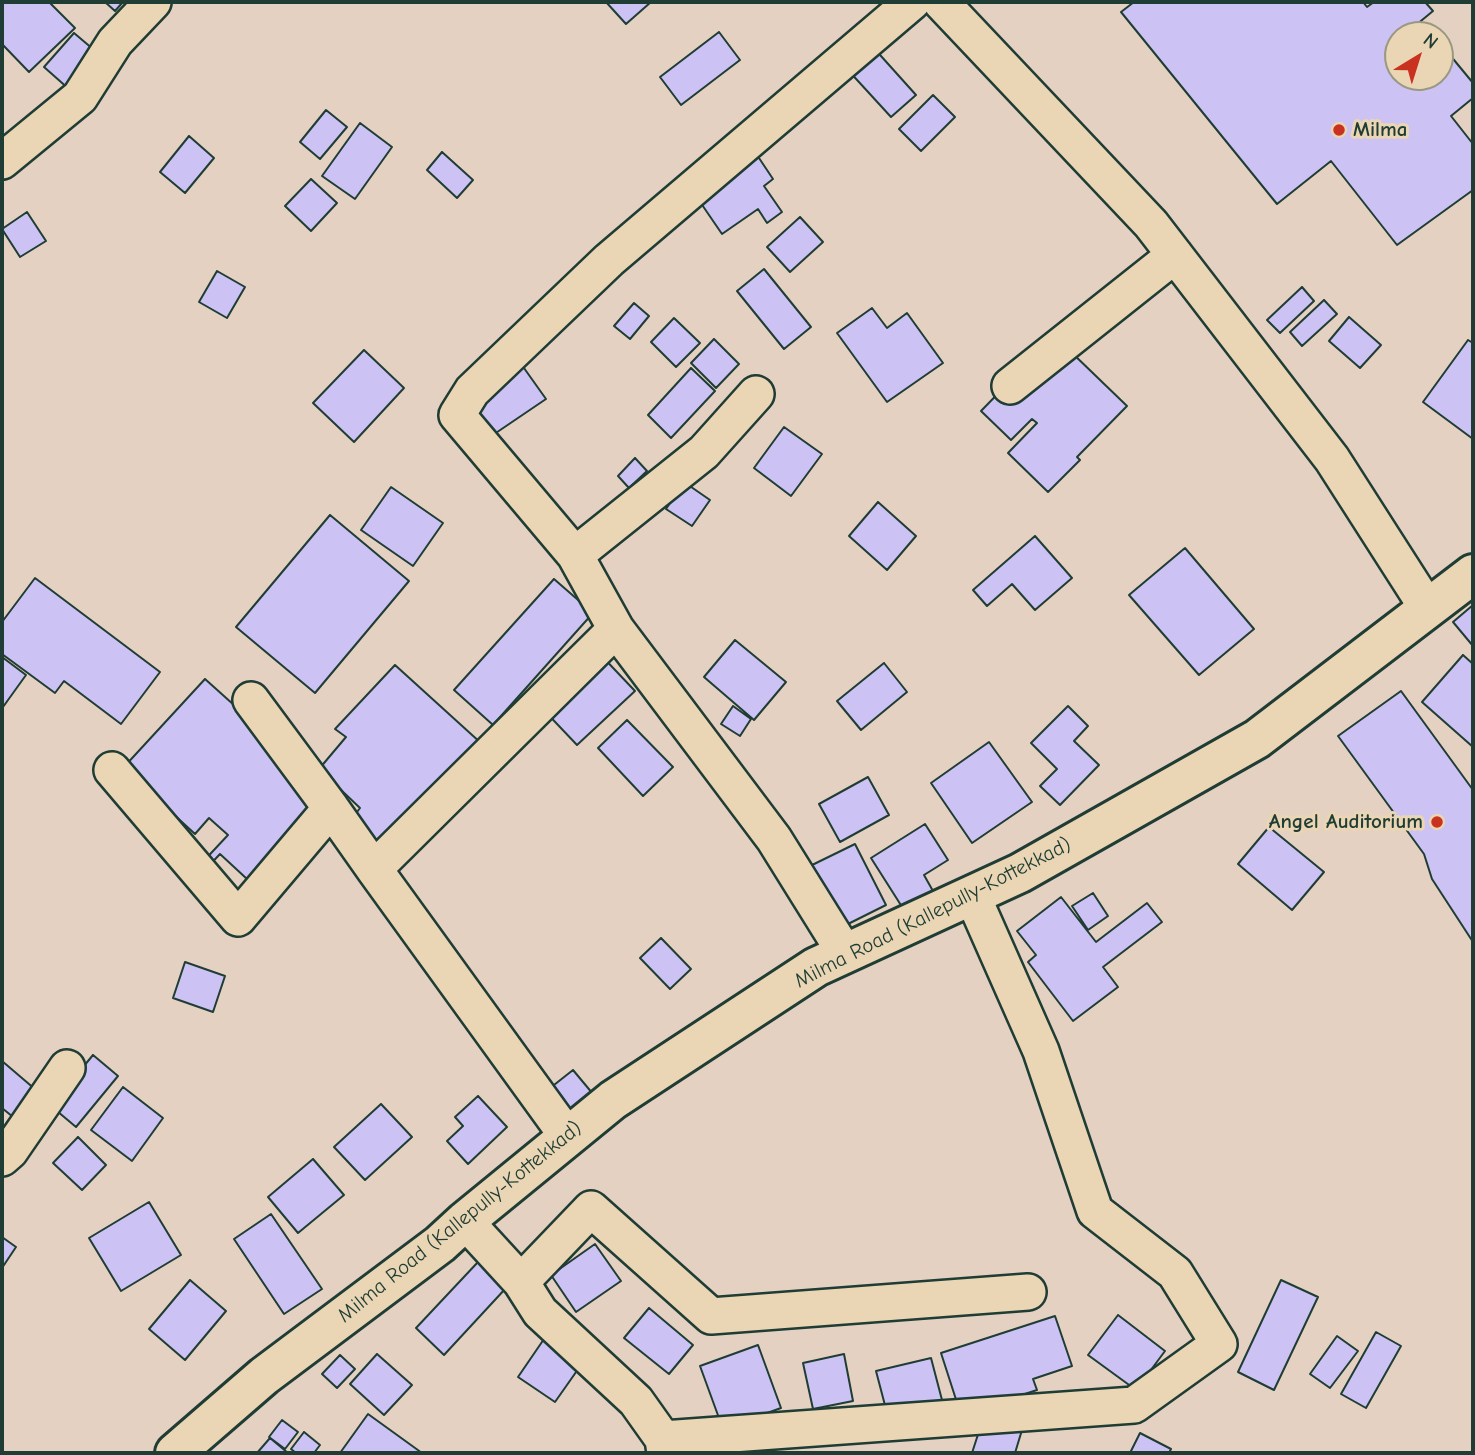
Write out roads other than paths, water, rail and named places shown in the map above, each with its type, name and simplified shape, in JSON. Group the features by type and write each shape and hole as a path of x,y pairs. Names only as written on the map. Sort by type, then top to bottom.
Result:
{"main road":[{"name":"Milma Road (Kallepully-Kottekkad)","path":"176,1453 264,1376 440,1244 464,1221 613,1100 816,967 1020,873 1256,739 1473,574"}],"street":[{"path":"2,161 80,97 115,42 153,2"},
{"path":"845,953 774,839 616,629 576,555 457,415 472,391 609,260 912,2"},
{"path":"941,2 1151,224 1332,459 1428,609"},
{"path":"1010,386 1175,255"},
{"path":"576,555 704,452 756,394"},
{"path":"374,869 616,629"},
{"path":"251,700 568,1137"},
{"path":"113,770 238,918 331,808"},
{"path":"464,1221 521,1282 540,1312 636,1401 664,1446 1134,1405 1219,1344 1175,1273 1095,1211 1041,1051 972,895"},
{"path":"2,1158 10,1151 67,1068"},
{"path":"521,1282 591,1209 711,1316 1028,1292"}],"place":[{"name":"Milma","path":"1339,130"},
{"name":"Angel Auditorium","path":"1437,822"}]}
